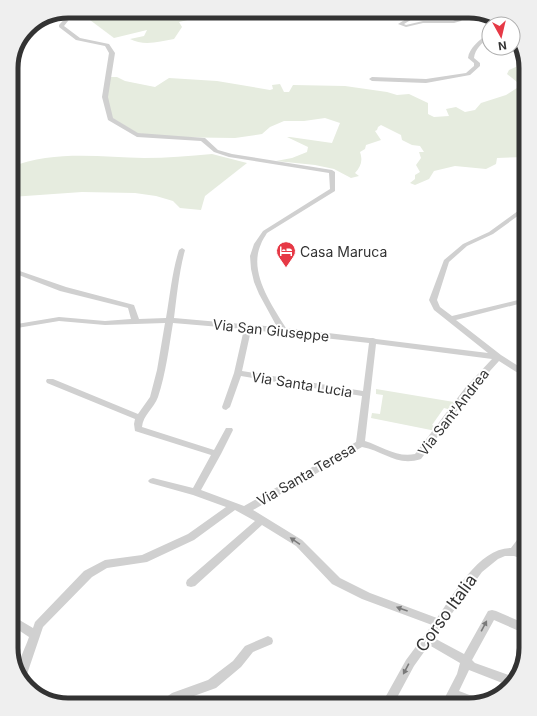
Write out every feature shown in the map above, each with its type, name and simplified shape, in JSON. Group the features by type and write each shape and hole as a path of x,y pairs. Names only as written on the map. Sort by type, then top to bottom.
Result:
{"street":[{"path":"68,18 61,26 78,39 107,45 112,53 105,97 110,119 137,135 203,139 216,151 231,156 332,172 333,190 265,232 258,240 253,271 260,288 284,330"},
{"path":"411,18 400,24 406,26 423,22 454,22 460,18"},
{"path":"372,79 426,80 468,74 477,66 471,55 481,41"},
{"path":"498,356 437,308 433,300 446,261 466,245 491,233 519,212"},
{"path":"182,250 176,270 154,399 137,424 138,429 216,454"},
{"path":"18,273 63,289 131,307 136,322"},
{"path":"450,319 519,302"},
{"name":"Via San Giuseppe","path":"18,326 59,319 105,323 168,320 284,330 498,356 519,370"},
{"path":"226,407 238,373 248,327"},
{"name":"Via Santa Teresa","path":"245,510 360,444 373,340"},
{"name":"Via Sant'Andrea","path":"360,444 364,444 403,459 411,460 418,458 468,390 498,356"},
{"name":"Via Santa Lucia","path":"238,373 366,394"},
{"path":"50,381 140,418"},
{"path":"195,492 229,430"},
{"path":"153,481 195,492 245,510 299,543 336,581 366,596 439,622"},
{"path":"23,670 39,625 88,574 105,564 144,559 191,537 234,506"},
{"path":"191,583 262,520"},
{"path":"514,552 519,545"},
{"name":"Corso Italia","path":"391,698 410,663 478,569 494,556 505,552 519,554"},
{"path":"450,698 462,675 466,661 492,614 519,626"},
{"path":"18,624 35,635"},
{"path":"427,639 466,661 471,666 508,680"},
{"path":"175,698 212,684 237,664 249,649 268,641"},
{"path":"452,693 464,698"}],"shaded area":[{"path":"98,18 193,18 179,22 182,27 174,39 146,43 130,39 144,36 147,30 114,38 90,20"},
{"path":"519,66 519,157 497,158 496,164 486,169 455,166 434,171 429,179 415,185 410,183 415,179 415,175 420,172 416,165 421,158 419,152 424,152 420,146 412,145 402,140 401,135 381,125 375,131 381,140 366,145 365,149 360,152 361,163 355,173 359,176 351,178 334,169 315,165 276,161 292,158 307,152 308,147 287,137 332,143 340,123 325,118 304,121 284,121 270,127 262,134 235,138 162,137 137,133 112,118 104,104 110,77 117,77 125,81 155,87 169,78 217,81 270,90 273,89 272,85 280,84 284,92 289,92 293,85 345,86 387,92 397,95 409,94 428,103 428,114 434,117 449,116 446,109 456,107 465,112 475,110 481,103 506,95 517,88 517,82 507,74 509,70"},
{"path":"212,154 247,163 205,196 201,210 180,208 173,201 156,196 135,193 82,192 18,197 18,165 43,158 60,156 144,158"},
{"path":"376,389 454,402 451,410 444,408 432,425 438,428 436,431 371,418 372,413 380,414 383,395 376,394"}],"place":[{"name":"Casa Maruca","path":"286,268"}]}
